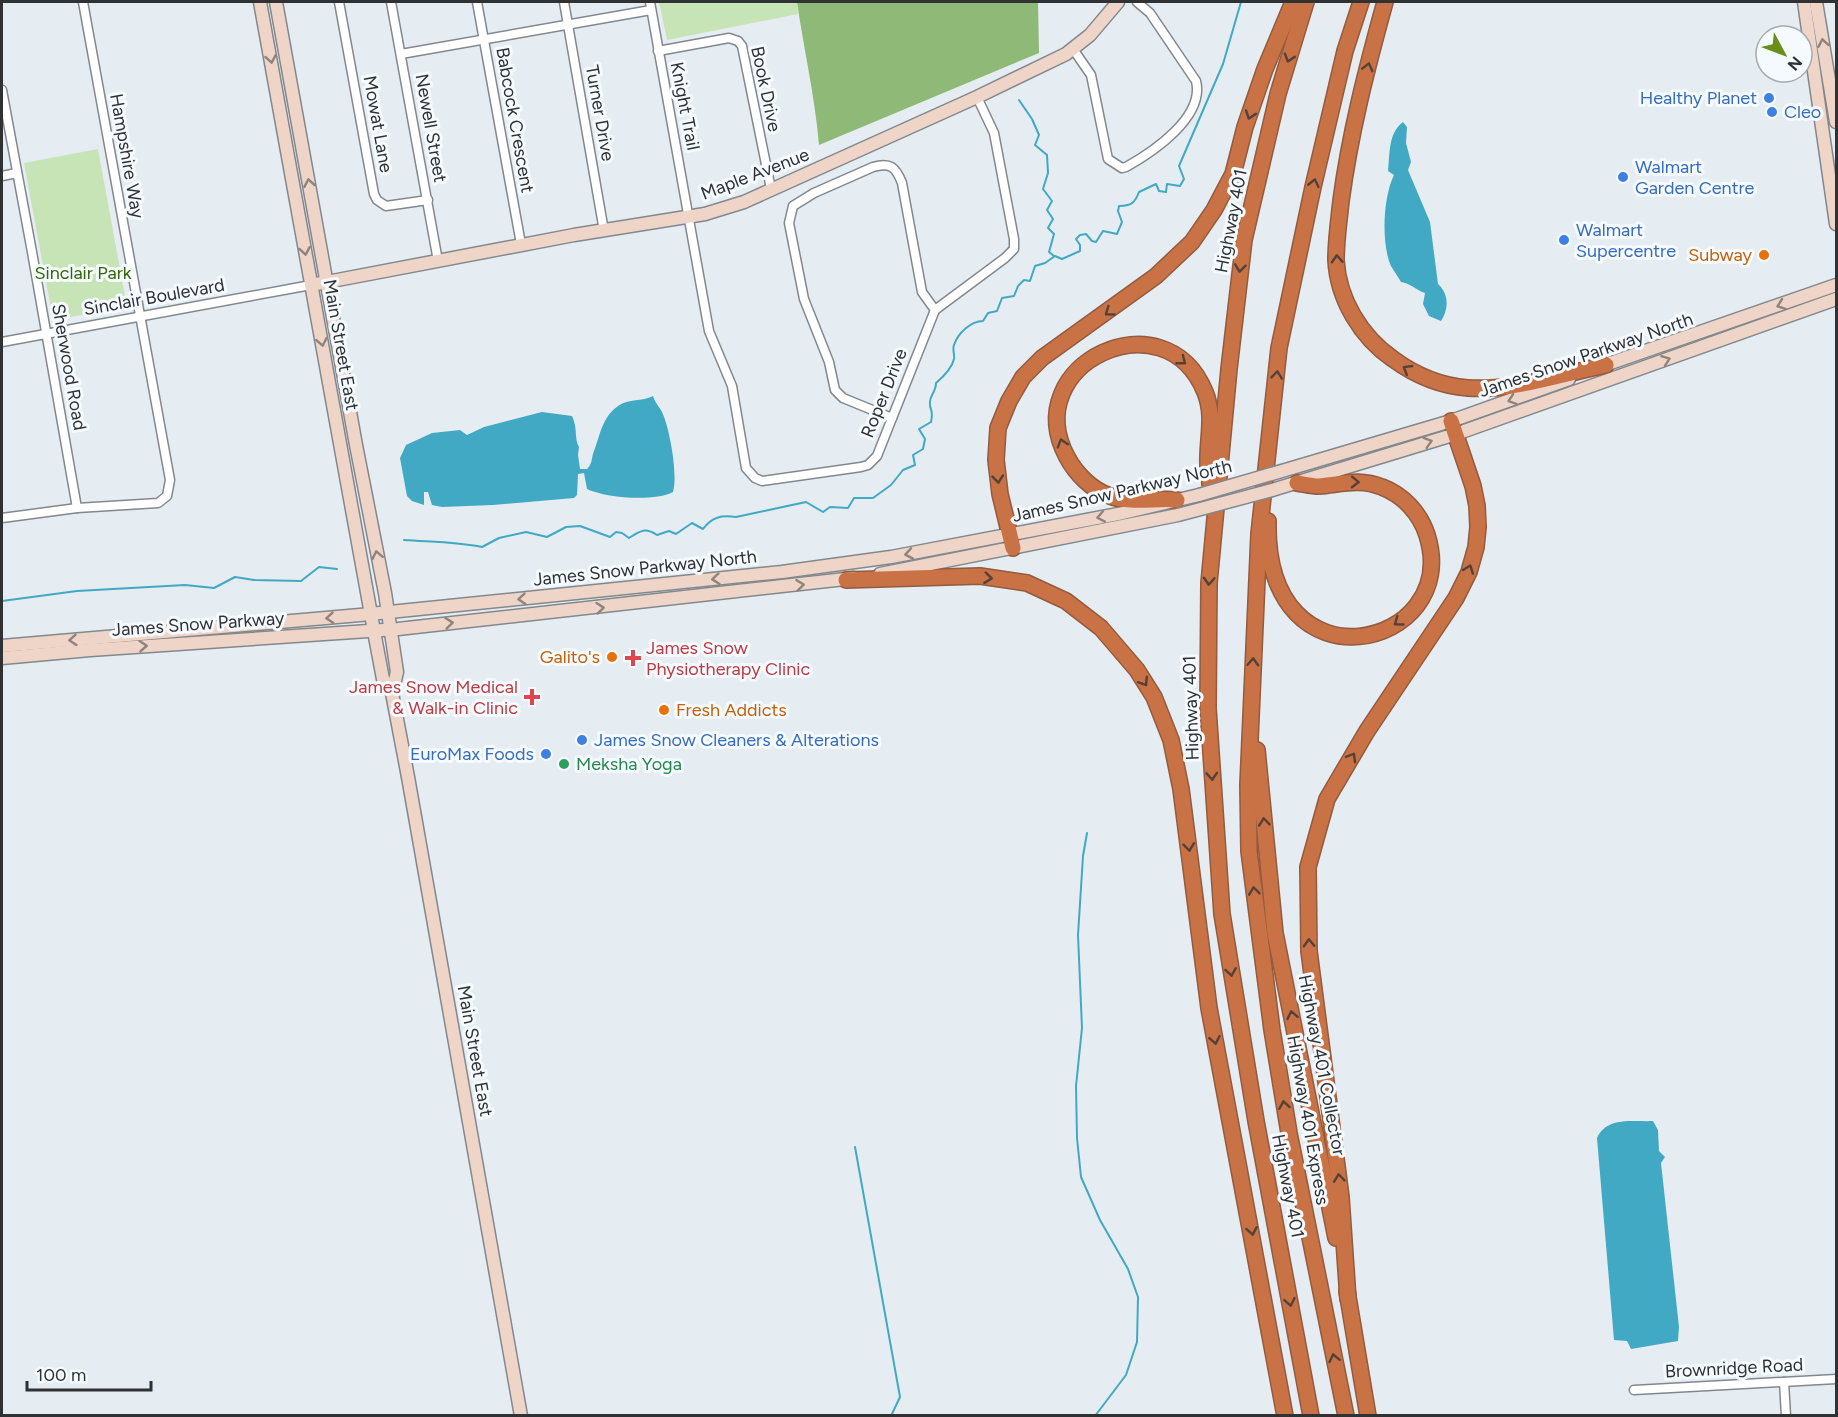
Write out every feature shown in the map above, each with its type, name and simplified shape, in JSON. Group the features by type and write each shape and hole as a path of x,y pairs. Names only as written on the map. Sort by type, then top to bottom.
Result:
{"highway":[{"path":"1011,542 1000,494 996,460 998,428 1009,401 1023,377 1042,358 1139,289 1192,242 1214,210 1233,174 1245,127 1265,69 1293,2"},
{"name":"Highway 401","path":"1306,2 1278,94 1244,240 1209,583 1208,708 1222,914 1256,1121 1311,1416"},
{"path":"1250,721 1259,534 1279,348 1345,51 1361,2"},
{"path":"1385,2 1347,153 1338,229 1336,261 1343,291 1353,315 1365,333 1387,355 1410,372 1434,382 1467,388 1504,387 1606,364"},
{"path":"1178,508 1162,499 1133,501 1110,496 1085,482 1068,461 1059,435 1060,402 1074,374 1098,353 1128,344 1149,345 1178,358 1195,374 1206,393 1211,416 1208,463 1214,523"},
{"path":"1348,1299 1341,1197 1309,951 1308,867 1328,799 1367,731 1456,598 1469,572 1476,547 1477,506 1454,428"},
{"path":"1270,433 1268,529 1271,561 1282,594 1291,608 1310,625 1326,633 1342,637 1376,634 1399,622 1417,604 1430,572 1430,546 1417,515 1400,496 1377,484 1360,481 1317,486 1294,476"},
{"path":"846,580 980,576 1027,583 1066,601 1101,628 1137,670 1154,697 1171,740 1181,789 1209,1008 1285,1416"},
{"name":"Highway 401 Collector","path":"1250,721 1257,754 1275,933 1348,1299 1368,1416"},
{"name":"Highway 401 Express","path":"1250,721 1249,851 1272,1030 1288,1133 1346,1416"}],"main road":[{"name":"Main Street East","path":"260,2 383,679 392,693 521,1416"},
{"name":"Main Street East","path":"276,2 388,612 394,629 397,672 392,693"},
{"name":"Maple Avenue","path":"311,285 521,244 705,214 744,202 977,97 1073,49 1096,29 1118,2"},
{"path":"1804,2 1836,224"},
{"path":"1816,2 1836,122"},
{"name":"James Snow Parkway North","path":"1454,428 1606,364 1723,326 1836,285"},
{"name":"James Snow Parkway North","path":"1178,508 1199,495 1294,476 1454,428 1836,299"},
{"name":"James Snow Parkway North","path":"394,629 846,580 1011,542 1272,490 1294,476"},
{"name":"James Snow Parkway North","path":"388,612 782,572 1011,542"},
{"name":"James Snow Parkway","path":"2,646 388,612"},
{"name":"James Snow Parkway","path":"2,658 394,629"}],"street":[{"name":"Hampshire Way","path":"2,518 77,508 158,503 167,496 170,480 83,2"},
{"name":"Mowat Lane","path":"339,2 374,194 377,200 386,206 428,200"},
{"name":"Newell Street","path":"391,2 438,261"},
{"name":"Babcock Crescent","path":"477,2 521,244"},
{"name":"Turner Drive","path":"564,2 604,231"},
{"path":"1073,49 1091,75 1108,159 1122,168 1126,167 1182,126 1197,94 1196,81 1150,13 1137,2"},
{"path":"401,54 568,24 650,6"},
{"name":"Knight Trail","path":"650,6 689,217"},
{"name":"Book Drive","path":"658,51 729,38 738,41 742,46 771,189"},
{"name":"Sherwood Road","path":"2,90 77,508"},
{"path":"891,418 843,398 835,390 829,362 804,299 789,223 793,206 814,193 873,166 882,164 892,166 896,169 902,183 922,292 935,310 1014,249 994,133 977,97"},
{"path":"2,176 17,173"},
{"name":"Roper Drive","path":"689,217 709,330 732,386 748,472 754,478 762,481 868,465 877,456 935,310"},
{"name":"Sinclair Boulevard","path":"2,342 311,285"},
{"name":"Brownridge Road","path":"1634,1390 1836,1379"},
{"path":"1784,1382 1786,1416"}],"green space":[{"path":"659,2 797,2 798,14 667,40"},
{"path":"797,2 1038,2 1039,53 819,145"},
{"name":"Sinclair Park","path":"98,149 127,307 53,320 24,163"}],"water":[{"path":"1403,122 1407,127 1406,143 1411,162 1408,170 1430,222 1438,284 1446,297 1446,307 1441,321 1429,316 1423,304 1425,293 1401,282 1388,257 1385,221 1387,195 1394,175 1388,171 1390,151 1392,138"},
{"path":"653,396 662,412 670,440 675,475 673,492 642,498 606,495 587,489 584,473 578,474 577,495 574,498 442,507 432,505 428,492 424,492 424,505 412,501 407,496 400,458 406,445 432,433 460,430 467,435 484,427 542,412 572,416 579,447 580,469 587,469 602,427 613,410 627,402"},
{"path":"1653,1121 1658,1130 1659,1151 1665,1157 1661,1163 1679,1327 1678,1341 1631,1349 1627,1341 1614,1340 1597,1138 1601,1131 1614,1123"}],"waterway":[{"path":"404,540 482,547 499,538 526,532 547,537 566,527 580,526 610,537 616,532 629,538 646,531 657,535 669,531 676,534 692,523 703,529 713,519 726,516 736,517 806,502 823,512 830,507 848,508 854,498 873,498 891,485 903,470 915,465 913,455 923,449 925,439 919,429 931,422 931,397 936,383 953,362 953,347 962,332 970,325 983,321 988,313 997,311 1002,298 1014,296 1018,286 1024,280 1030,281 1035,266 1055,256 1062,259 1080,251 1080,245 1076,239 1080,235 1086,234 1096,242 1103,231 1117,234 1122,222 1118,211 1119,206 1132,203 1139,192 1156,184 1159,191 1166,192 1167,184 1180,186 1184,179 1179,166 1223,64 1241,2"},
{"path":"1019,100 1032,119 1039,135 1035,145 1047,155 1048,173 1043,189 1052,201 1047,210 1053,219 1048,228 1054,234 1049,252 1054,256"},
{"path":"2,601 77,591 185,585 214,588 235,577 254,580 301,581 319,567 337,569"},
{"path":"1087,833 1083,856 1078,935 1082,1028 1076,1086 1077,1138 1081,1177 1100,1220 1128,1269 1138,1297 1137,1342 1126,1375 1095,1416"},
{"path":"855,1147 900,1397 891,1416"}],"place":[{"name":"Healthy Planet","path":"1769,98"},
{"name":"Cleo","path":"1772,112"},
{"name":"Walmart Garden Centre","path":"1623,177"},
{"name":"Walmart Supercentre","path":"1564,240"},
{"name":"Subway","path":"1764,255"},
{"name":"Galito's","path":"612,657"},
{"name":"James Snow Physiotherapy Clinic","path":"633,658"},
{"name":"James Snow Medical & Walk-in Clinic","path":"532,697"},
{"name":"Fresh Addicts","path":"664,710"},
{"name":"James Snow Cleaners & Alterations","path":"582,740"},
{"name":"EuroMax Foods","path":"546,754"},
{"name":"Meksha Yoga","path":"564,764"}]}
